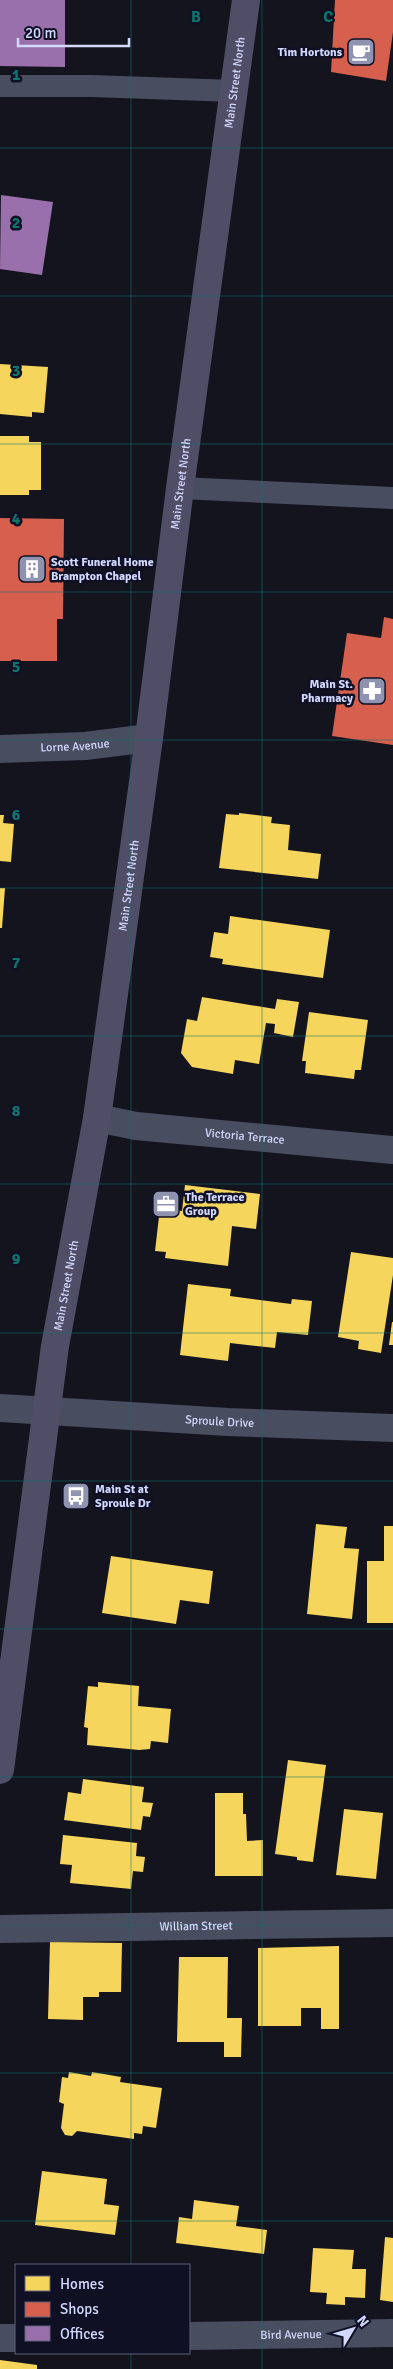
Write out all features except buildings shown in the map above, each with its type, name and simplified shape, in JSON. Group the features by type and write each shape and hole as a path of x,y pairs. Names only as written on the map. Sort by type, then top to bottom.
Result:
{"main road":[{"name":"Main Street North","path":"0,1770 55,1346 97,1118 246,0"}],"street":[{"name":"Lorne Avenue","path":"0,749 85,746 149,738"},
{"name":"Victoria Terrace","path":"97,1118 136,1126 393,1150"},
{"name":"Sproule Drive","path":"0,1408 228,1422 393,1428"},
{"name":"William Street","path":"0,1929 393,1923"},
{"name":"Bird Avenue","path":"190,2336 393,2333"},
{"path":"0,2338 15,2338"}],"lane":[{"path":"0,86 92,86 234,91"},
{"path":"180,488 393,498"}],"place":[{"name":"Tim Hortons","path":"361,52"},
{"name":"Scott Funeral Home Brampton Chapel","path":"32,569"},
{"name":"Main St. Pharmacy","path":"372,691"},
{"name":"The Terrace Group","path":"166,1204"},
{"name":"Main St at Sproule Dr","path":"76,1496"}]}
